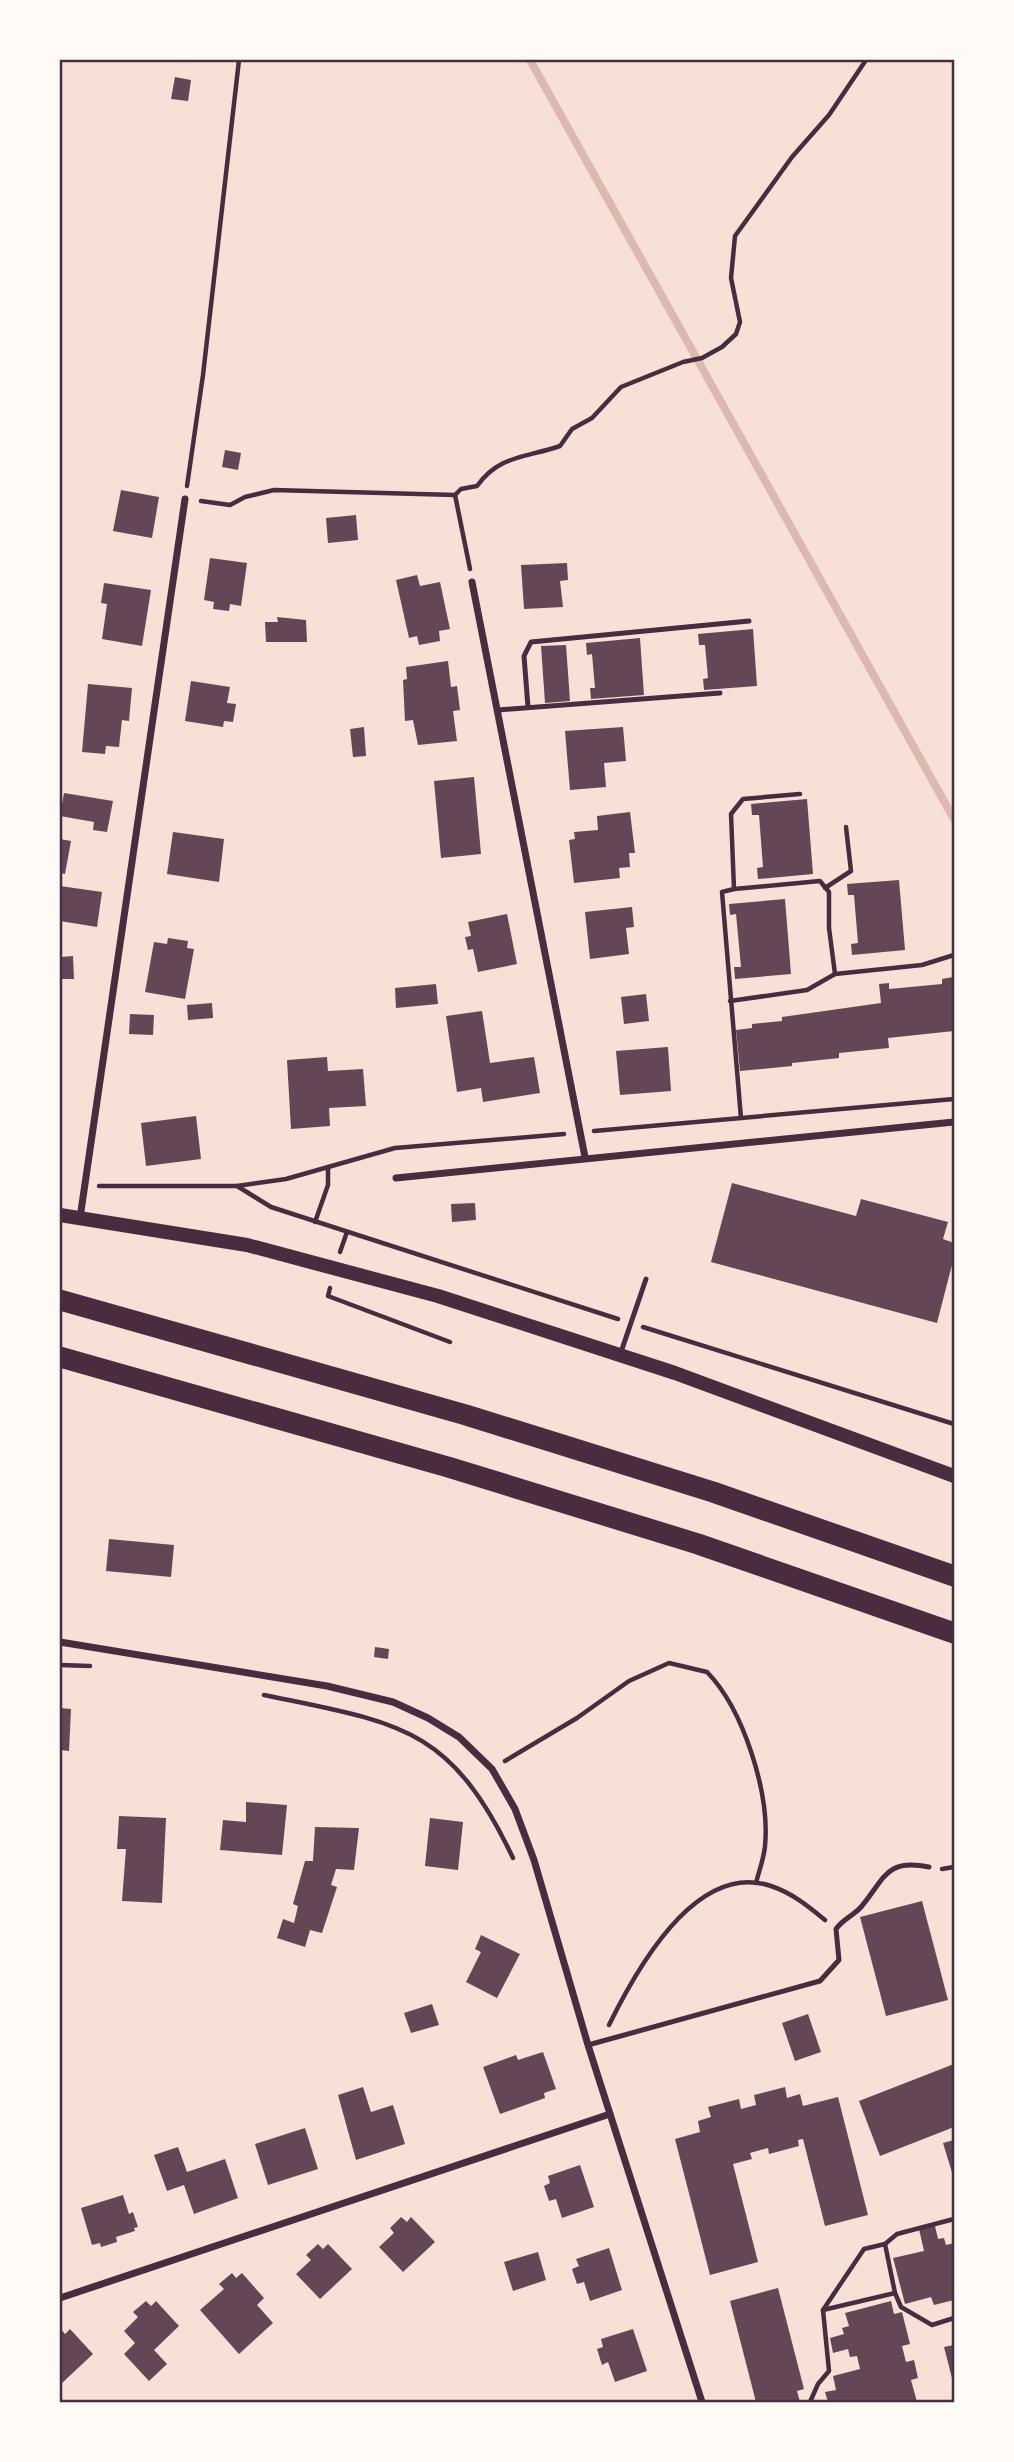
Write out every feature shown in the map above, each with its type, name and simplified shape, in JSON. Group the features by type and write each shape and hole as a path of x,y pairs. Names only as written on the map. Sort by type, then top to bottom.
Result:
{"highway":[{"path":"60,1300 466,1415 713,1492 954,1576"},
{"path":"60,1357 448,1466 698,1544 954,1633"}],"main road":[{"path":"60,1214 247,1244 438,1296 620,1355 954,1475"}],"street":[{"path":"79,1218 185,499"},
{"path":"472,582 586,1157"},
{"path":"396,1178 954,1122"},
{"path":"60,1642 327,1686 393,1702 428,1718 459,1737 492,1769 515,1809 534,1860 610,2114 702,2403"},
{"path":"60,2298 610,2114"}],"lane":[{"path":"528,707 524,656 531,642 749,621"},
{"path":"498,710 720,693"},
{"path":"620,1355 646,1279"},
{"path":"589,2045 820,1981 839,1960 836,1929 844,1918 859,1910 889,1869 905,1864 929,1867"}],"path":[{"path":"240,60 204,375 185,499 230,505 246,497 274,490 455,495 461,489 477,486 488,471 502,461 560,446 572,429 592,418 621,387 702,358 722,347 736,334 740,322 731,278 731,254 735,236 792,157 830,115 866,60"},
{"path":"455,495 472,582"},
{"path":"734,889 731,814 743,799 800,794"},
{"path":"825,888 852,871 846,827"},
{"path":"741,1118 722,892 820,881 829,892 828,928 835,974"},
{"path":"730,1002 807,990 835,974 922,965 954,955"},
{"path":"315,1222 328,1185 328,1167"},
{"path":"85,1186 237,1186 271,1208 954,1424"},
{"path":"492,1769 639,1676 669,1663 707,1672 745,1734 758,1781 765,1847 756,1883"},
{"path":"60,1665 103,1668"},
{"path":"259,1694 379,1720 422,1740 452,1761 468,1780 498,1825 518,1868"},
{"path":"601,2041 633,1982 681,1916 699,1899 717,1888 756,1883 794,1896 836,1929"},
{"path":"810,2403 818,2384 830,2371 823,2310 864,2249 885,2244 897,2234 954,2219"},
{"path":"885,2244 895,2293 901,2307 932,2325 954,2318"},
{"path":"823,2310 895,2293"}],"building":[{"path":"175,77 191,80 188,101 171,99"},
{"path":"225,450 241,453 238,470 222,467"},
{"path":"121,490 159,497 152,538 113,531"},
{"path":"356,515 358,540 328,543 326,518"},
{"path":"210,558 247,563 241,606 230,604 229,611 213,609 214,602 204,600"},
{"path":"567,563 568,580 560,581 563,607 524,609 521,565"},
{"path":"417,575 420,586 440,582 450,629 439,631 440,641 419,645 417,636 409,638 396,580"},
{"path":"104,583 151,590 142,646 102,639 107,604 101,603"},
{"path":"277,617 306,620 307,642 266,642 265,622 278,622"},
{"path":"753,629 757,686 704,690 703,679 708,678 705,645 699,645 698,634"},
{"path":"640,638 644,695 591,699 590,688 595,688 592,654 587,655 586,643"},
{"path":"566,645 570,701 545,703 541,646"},
{"path":"448,661 451,687 457,686 460,710 453,711 457,741 418,745 413,720 405,721 403,680 407,679 406,667"},
{"path":"191,681 230,687 227,703 236,704 233,722 224,721 223,727 185,721"},
{"path":"88,684 132,688 129,721 122,720 119,747 106,746 105,754 82,752"},
{"path":"364,727 366,756 353,757 350,729"},
{"path":"623,727 626,761 604,763 606,787 570,790 565,731"},
{"path":"474,777 481,854 441,858 434,781"},
{"path":"64,793 113,801 107,832 93,830 94,822 60,816"},
{"path":"807,799 813,874 758,879 757,868 763,867 759,815 752,815 751,804"},
{"path":"630,812 635,853 629,853 630,867 619,868 620,878 574,883 569,840 575,839 574,832 598,830 597,816"},
{"path":"173,832 224,839 219,882 167,874"},
{"path":"60,839 71,841 65,874 60,873"},
{"path":"899,880 905,950 852,955 851,944 858,943 854,895 848,895 847,884"},
{"path":"60,886 102,892 97,927 60,921"},
{"path":"785,899 791,974 735,979 734,967 741,967 736,914 730,915 729,904"},
{"path":"632,907 634,927 626,928 629,954 590,959 585,912"},
{"path":"507,914 517,964 478,972 473,949 468,950 465,937 471,936 468,922"},
{"path":"168,938 188,941 187,948 194,949 185,999 145,992 154,942 167,944"},
{"path":"73,956 74,979 60,979 60,957"},
{"path":"953,977 954,1031 888,1038 889,1048 839,1053 839,1058 740,1071 736,1030 752,1028 752,1024 782,1021 782,1017 881,1003 879,984 889,983 889,989 942,984 942,979"},
{"path":"436,984 438,1004 396,1008 395,988"},
{"path":"646,994 649,1021 624,1024 621,997"},
{"path":"212,1003 213,1018 188,1020 187,1005"},
{"path":"482,1011 490,1063 534,1057 540,1093 483,1102 481,1088 457,1092 446,1016"},
{"path":"130,1014 154,1015 153,1035 129,1034"},
{"path":"668,1047 671,1091 620,1095 616,1051"},
{"path":"327,1057 328,1071 363,1069 366,1106 329,1108 330,1126 291,1129 287,1060"},
{"path":"196,1116 201,1159 146,1166 141,1123"},
{"path":"732,1183 856,1216 861,1199 948,1222 943,1239 954,1243 954,1257 937,1323 711,1262"},
{"path":"475,1203 476,1220 452,1222 451,1204"},
{"path":"109,1539 174,1545 171,1577 106,1571"},
{"path":"375,1647 389,1649 388,1659 374,1657"},
{"path":"60,1708 71,1709 69,1751 60,1750"},
{"path":"246,1802 287,1805 282,1855 220,1850 223,1820 246,1822"},
{"path":"119,1816 166,1818 162,1903 122,1901 126,1849 117,1849"},
{"path":"430,1818 463,1822 458,1870 425,1866"},
{"path":"315,1827 359,1828 354,1870 336,1869 331,1885 337,1887 322,1933 310,1930 305,1947 277,1938 283,1919 294,1923 298,1906 293,1904 305,1861 313,1861"},
{"path":"922,1901 948,2000 886,2016 860,1917"},
{"path":"481,1935 520,1954 497,1998 466,1982 481,1952 475,1949"},
{"path":"432,2004 439,2025 411,2033 404,2013"},
{"path":"808,2014 821,2052 795,2061 782,2023"},
{"path":"543,2052 556,2089 544,2093 545,2098 500,2114 483,2067 516,2055 518,2060"},
{"path":"954,2064 954,2127 880,2156 859,2101"},
{"path":"363,2087 371,2112 393,2105 405,2144 356,2160 338,2095"},
{"path":"785,2087 787,2098 800,2094 803,2106 838,2097 868,2215 825,2226 803,2139 798,2140 799,2146 769,2154 768,2148 750,2153 752,2159 733,2164 758,2262 710,2275 675,2139 700,2132 698,2121 711,2117 708,2107 739,2099 741,2109 756,2105 754,2095"},
{"path":"305,2128 318,2169 268,2185 255,2144"},
{"path":"954,2140 954,2179 943,2143"},
{"path":"178,2147 187,2172 225,2159 238,2198 194,2214 184,2185 167,2191 154,2155"},
{"path":"580,2165 594,2207 562,2218 556,2199 549,2201 544,2186 550,2183 548,2176"},
{"path":"123,2195 129,2214 133,2212 138,2227 134,2228 135,2231 116,2237 117,2242 101,2247 100,2243 92,2245 81,2208"},
{"path":"401,2217 407,2222 411,2217 435,2242 403,2272 379,2247 394,2233 390,2228"},
{"path":"935,2226 938,2239 944,2238 946,2245 954,2243 954,2300 934,2305 931,2297 905,2304 893,2258 924,2251 919,2229"},
{"path":"318,2244 323,2249 328,2244 352,2269 320,2299 296,2274 311,2260 306,2255"},
{"path":"609,2248 622,2290 590,2301 584,2282 577,2284 572,2269 579,2266 576,2259"},
{"path":"538,2252 546,2280 513,2291 504,2262"},
{"path":"232,2273 236,2278 242,2273 264,2298 257,2305 273,2323 239,2354 200,2310 224,2289 219,2284"},
{"path":"778,2288 804,2389 797,2391 800,2402 756,2402 730,2301"},
{"path":"146,2301 151,2306 156,2301 179,2326 154,2350 167,2364 149,2381 124,2354 135,2343 124,2331 138,2317 133,2312"},
{"path":"891,2301 894,2314 902,2312 910,2344 902,2346 906,2362 914,2360 918,2378 911,2380 917,2402 828,2402 825,2392 836,2390 833,2376 860,2369 857,2356 850,2357 848,2349 833,2353 830,2338 844,2334 842,2328 849,2326 845,2313"},
{"path":"60,2328 65,2334 70,2329 93,2354 61,2384"},
{"path":"633,2329 647,2371 615,2382 608,2362 602,2365 597,2349 603,2347 601,2339"},
{"path":"954,2345 954,2386 944,2347"}],"waterway":[{"path":"530,60 954,819"}]}
